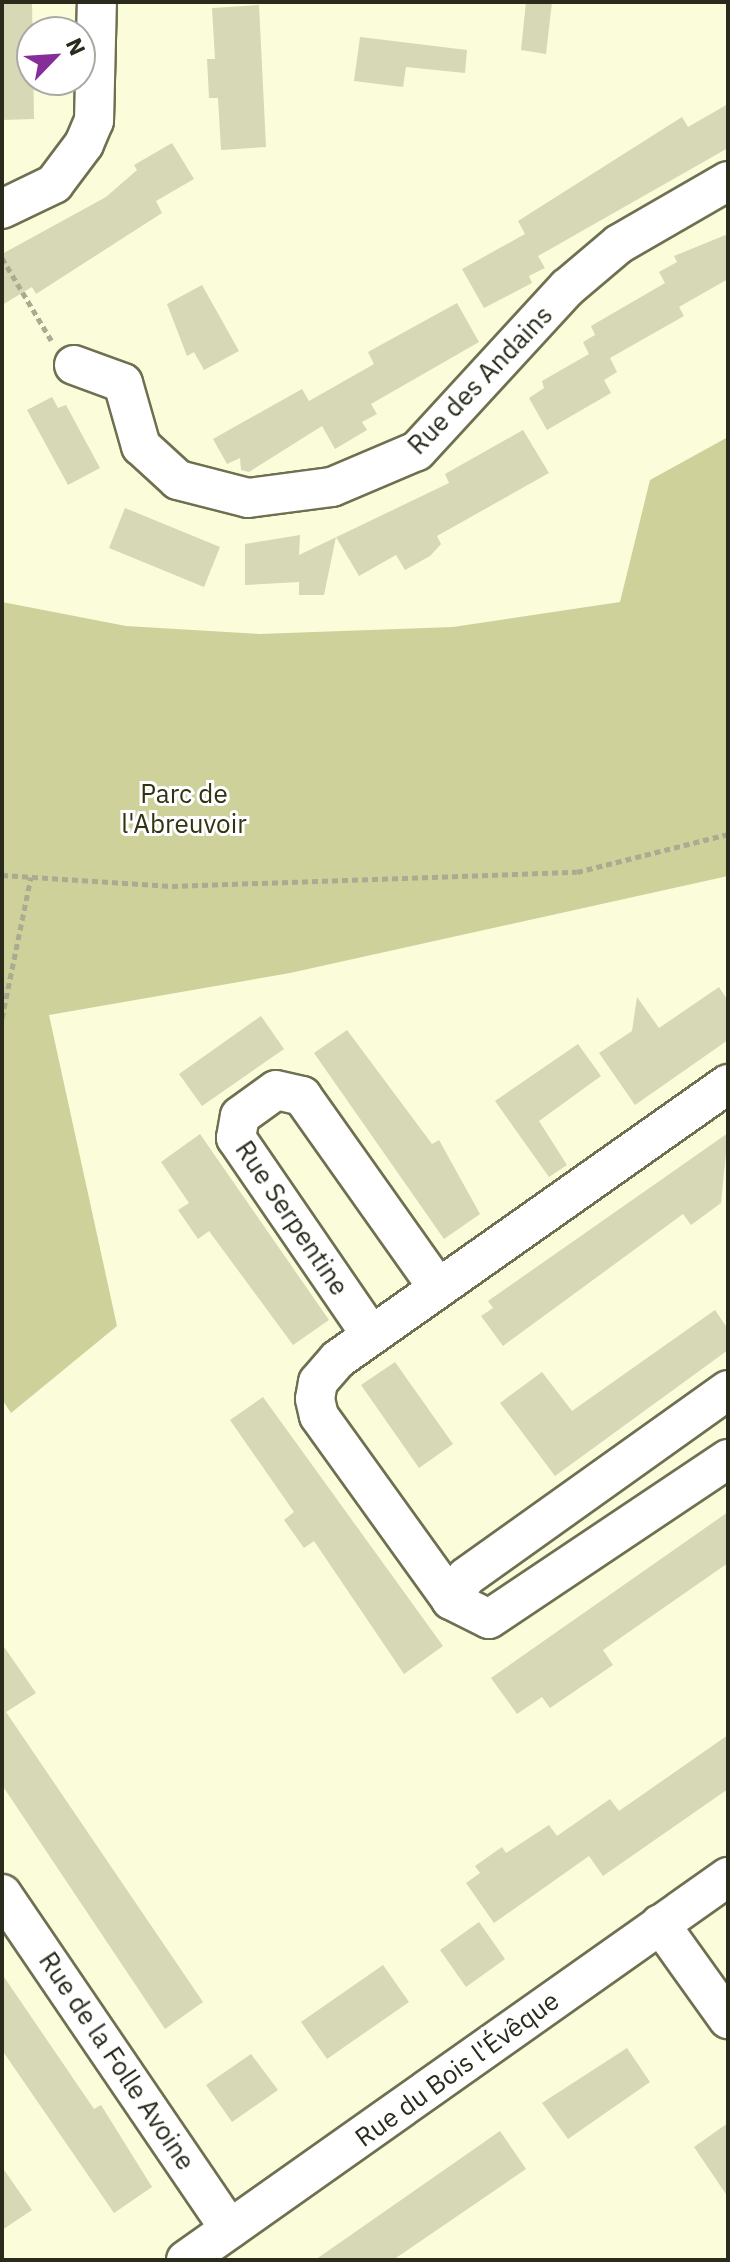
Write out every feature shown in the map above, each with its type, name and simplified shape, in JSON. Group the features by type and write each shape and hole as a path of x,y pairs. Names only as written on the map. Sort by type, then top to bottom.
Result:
{"street":[{"path":"2,209 54,184 84,144 94,121 97,2"},
{"name":"Rue des Andains","path":"74,365 123,383 141,446 178,480 248,498 332,487 417,451 567,288 619,244 728,181"},
{"path":"728,1084 326,1369 315,1399 319,1416 451,1600 477,1617 511,1611 728,1459"},
{"name":"Rue Serpentine","path":"371,1335 236,1138 240,1116 276,1090 302,1096 438,1288"},
{"path":"451,1600 466,1577 728,1390"},
{"name":"Rue du Bois l'Évêque","path":"186,2260 728,1877"},
{"name":"Rue de la Folle Avoine","path":"2,1894 230,2229"},
{"path":"660,1924 728,2019"}],"path":[{"path":"2,258 59,353 74,365"},
{"path":"2,875 172,886 577,872 728,834"},
{"path":"2,1018 31,877"}],"green space":[{"name":"Parc de l'Abreuvoir","path":"728,437 728,876 290,973 49,1015 117,1326 11,1413 2,1399 2,602 126,626 259,634 453,627 620,602 650,480"}],"building":[{"path":"2,2 32,2 32,16 16,16 16,96 34,96 34,119 2,120"},
{"path":"526,2 552,2 546,54 521,50"},
{"path":"259,5 266,147 221,150 218,98 209,98 207,59 215,59 212,8"},
{"path":"360,37 467,50 465,73 406,67 403,87 354,81"},
{"path":"728,104 728,148 538,256 545,268 529,276 532,283 484,308 462,269 525,234 518,221 682,117 688,127"},
{"path":"172,143 194,179 156,201 162,213 36,294 32,287 2,305 2,254 106,197 137,170 134,165"},
{"path":"728,234 728,279 679,307 684,316 610,358 617,372 604,380 611,393 547,430 529,398 544,388 542,381 589,354 583,342 595,335 591,326 665,283 659,272 677,262 674,256"},
{"path":"202,285 239,351 204,370 194,352 187,356 167,304"},
{"path":"457,303 479,342 371,404 377,414 362,422 367,430 335,449 322,426 249,472 241,470 240,458 227,464 213,439 302,389 309,401 374,364 368,352"},
{"path":"52,397 58,408 66,405 100,468 68,485 27,410"},
{"path":"523,430 549,473 437,536 441,544 430,556 405,570 396,555 359,576 336,537 449,483 445,474"},
{"path":"125,508 220,547 204,587 109,548"},
{"path":"300,535 299,555 336,537 324,595 299,595 299,582 245,585 245,544"},
{"path":"719,987 728,1001 728,1040 635,1105 599,1053 632,1031 637,997 659,1028"},
{"path":"261,1016 284,1049 202,1106 179,1074"},
{"path":"347,1030 432,1144 439,1140 480,1214 444,1239 314,1053"},
{"path":"578,1044 601,1076 539,1121 567,1165 549,1177 495,1101"},
{"path":"728,1133 721,1203 691,1225 683,1214 503,1346 481,1316 493,1308 488,1301"},
{"path":"200,1134 329,1320 293,1345 209,1231 198,1239 178,1210 189,1203 161,1162"},
{"path":"715,1310 728,1329 728,1350 555,1476 500,1403 542,1372 572,1411"},
{"path":"395,1362 453,1444 419,1468 361,1385"},
{"path":"263,1397 443,1646 404,1674 314,1541 304,1548 284,1520 294,1512 230,1420"},
{"path":"728,1512 728,1563 603,1650 613,1665 550,1708 542,1697 517,1714 491,1678"},
{"path":"2,1644 36,1693 6,1712 203,2002 165,2029 2,1785"},
{"path":"728,1735 728,1789 603,1876 589,1856 494,1923 466,1883 480,1873 475,1866 502,1847 506,1853 549,1825 557,1836 610,1799 619,1811"},
{"path":"479,1922 505,1959 466,1987 440,1950"},
{"path":"383,1965 409,2002 327,2059 301,2022"},
{"path":"2,1974 94,2109 101,2105 152,2187 114,2213 2,2050"},
{"path":"627,2048 650,2082 568,2139 542,2103"},
{"path":"251,2054 278,2090 232,2122 206,2085"},
{"path":"728,2123 728,2197 694,2147"},
{"path":"500,2131 526,2169 393,2260 315,2260"},
{"path":"2,2167 32,2210 2,2230"}]}
